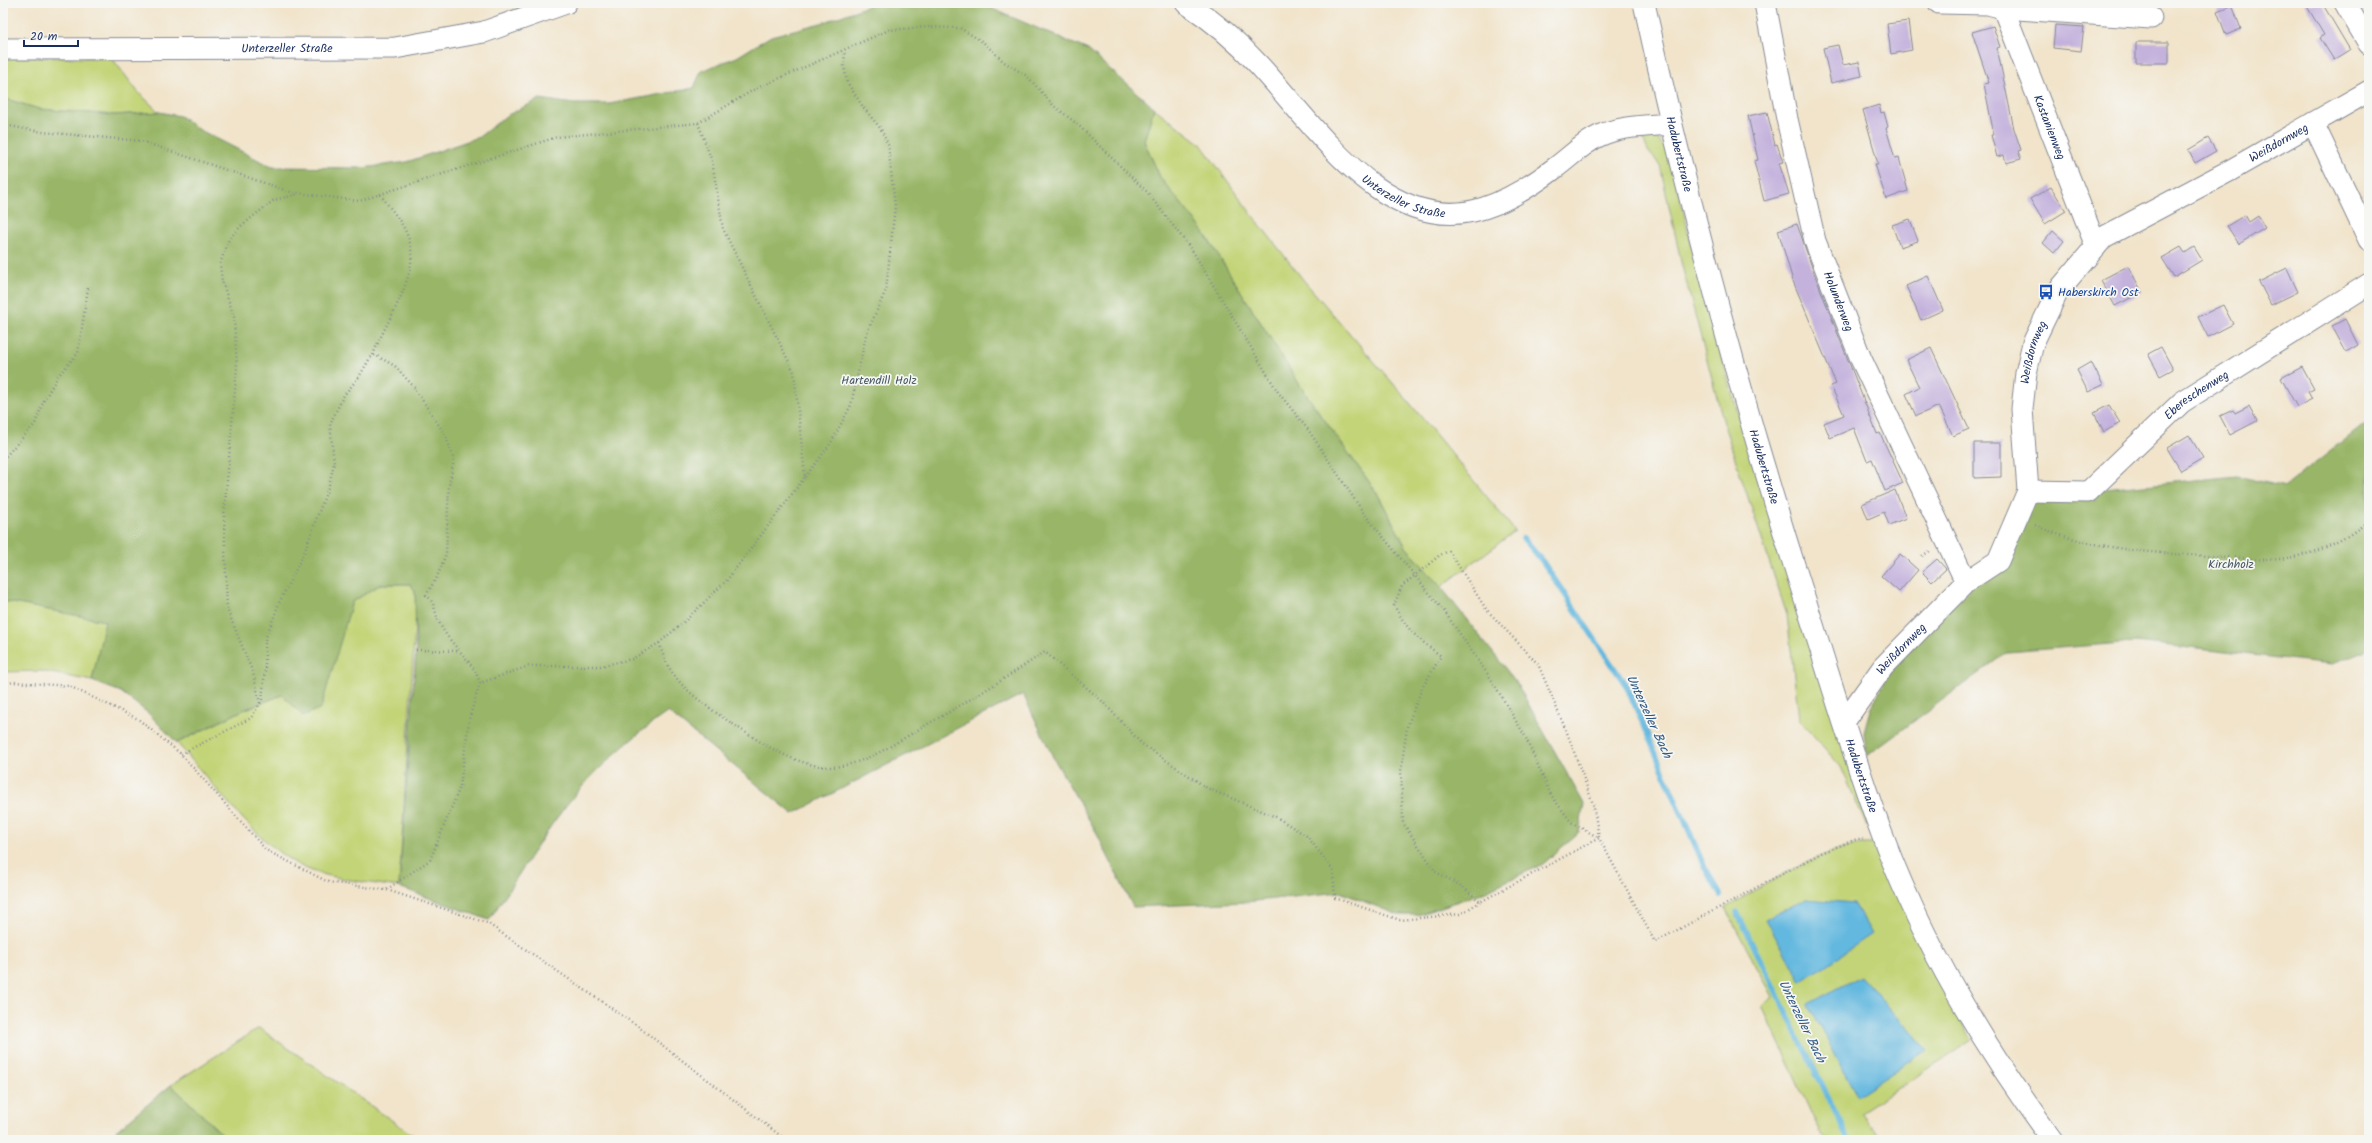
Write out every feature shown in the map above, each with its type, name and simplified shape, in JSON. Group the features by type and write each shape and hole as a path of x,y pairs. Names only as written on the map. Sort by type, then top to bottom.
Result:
{"street":[{"name":"Unterzeller Straße","path":"3,49 394,48 484,32 566,3"},
{"name":"Unterzeller Straße","path":"1186,3 1231,38 1257,63 1304,116 1362,176 1390,197 1412,208 1449,215 1466,213 1497,204 1535,182 1587,143 1600,136 1614,131 1670,124"},
{"name":"Hadubertstraße","path":"1644,3 1670,124 1732,360 1844,722 1883,838 1918,920 1981,1037 2053,1140"},
{"name":"Holunderweg","path":"1765,3 1787,119 1815,242 1862,359 1966,582"},
{"path":"1939,3 1988,4 2003,8 2151,18"},
{"path":"2345,3 2369,44"},
{"name":"Kastanienweg","path":"2003,8 2096,246"},
{"name":"Weißdornweg","path":"1844,722 1883,667 1966,582 1998,562 2018,518 2028,491 2022,409 2026,373 2033,343 2058,291 2104,237 2231,170 2369,91"},
{"path":"2313,123 2369,240"},
{"name":"Ebereschenweg","path":"2028,491 2088,492 2182,402 2369,284"}],"path":[{"path":"3,125 43,132 141,141 291,192 359,201 558,137 698,123 755,90 803,67 845,51 889,30 927,27 960,28 983,42 1004,62 1028,76 1054,106 1076,123 1127,171 1156,202 1192,250 1278,392 1309,432 1365,515 1444,611 1491,680 1526,736 1551,795 1571,822 1599,838"},
{"path":"480,683 529,666 600,666 632,659 659,643 686,620 727,580 831,443 851,404 866,335 886,290 894,206 888,145 882,129 863,107 846,82 844,66 845,51"},
{"path":"698,123 712,161 723,229 794,372 805,477"},
{"path":"260,703 253,673 226,610 224,515 237,367 234,317 222,281 220,264 229,239 259,210 274,200 302,194"},
{"path":"181,754 251,718 260,703 265,670 265,640 279,603 304,553 329,485 334,463 330,424 344,395 373,356 384,328 395,307 410,266 410,244 408,238 397,217 380,194"},
{"path":"3,459 35,424 51,388 78,353 88,288"},
{"path":"373,356 375,355 395,366 414,386 446,436 454,460 449,485 446,554 437,577 426,595 434,605 438,621 459,651 470,663 480,683 468,719 460,787 430,860 386,890"},
{"path":"2018,518 2056,535 2114,546 2180,555 2278,560 2315,552 2359,529 2369,520"},
{"path":"1480,902 1463,887 1436,872 1403,823 1401,771 1407,727 1422,688 1442,656 1418,639 1403,623 1394,605 1402,586 1440,555 1449,551 1486,609 1538,664 1568,735 1592,804 1599,838 1655,942 1821,853 1857,839 1883,838"},
{"path":"659,643 670,669 692,693 728,721 763,743 795,758 829,767 846,765 892,745 1001,682 1045,652 1102,701 1142,744 1160,757 1206,788 1276,817 1307,836 1333,870 1335,898 1400,920 1460,914 1599,838"},
{"path":"416,650 459,651"},
{"path":"3,684 14,682 69,686 138,719 181,754 266,850 328,882 386,890 487,923 636,1025 786,1140"}],"green space":[{"name":"Hartendill Holz","path":"876,3 979,3 1088,50 1154,108 1144,141 1161,179 1201,228 1303,390 1377,493 1406,547 1441,587 1516,682 1584,804 1579,832 1543,864 1479,894 1418,915 1398,915 1340,892 1246,902 1133,907 1095,830 1053,757 1023,694 793,814 668,712 621,748 579,790 543,837 489,920 399,887 416,650 415,591 410,584 381,584 352,602 321,708 303,716 282,695 241,711 177,743 148,713 121,692 92,681 105,621 3,601 3,98 39,109 115,115 159,112 180,116 198,129 272,167 363,168 407,162 479,137 506,116 540,99 573,104 609,104 694,88 701,71 737,57 771,36 825,22"},
{"path":"3,57 112,58 138,92 159,112 115,115 39,109 3,98"},
{"path":"1154,108 1200,143 1250,212 1305,282 1404,396 1515,531 1441,587 1406,547 1377,493 1303,390 1201,228 1161,179 1144,141"},
{"path":"1640,132 1657,138 1670,154 1699,277 1750,455 1868,816 1867,826 1841,767 1799,719 1787,615 1726,431 1682,266 1660,165 1648,151"},
{"name":"Kirchholz","path":"2369,421 2369,649 2332,664 2136,642 2007,652 1867,756 1864,733 1870,709 1894,665 1971,587 2032,496 2237,476 2285,487"},
{"path":"381,584 410,584 415,590 416,609 399,887 336,877 315,872 296,864 259,835 223,797 177,743 241,711 282,695 303,716 342,632 352,602"},
{"path":"3,601 106,621 92,681 41,671 3,672"},
{"path":"1856,844 1874,844 1882,853 1941,980 1972,1040 1861,1113 1882,1140 1826,1140 1817,1126 1762,1006 1773,997 1725,908 1772,881 1821,856"},
{"path":"259,1028 420,1140 228,1140 171,1085"},
{"path":"171,1085 228,1140 105,1140"}],"water":[{"path":"1806,899 1854,903 1872,934 1801,982 1766,919"},
{"path":"1861,976 1927,1050 1857,1096 1808,1004"}],"building":[{"path":"2305,3 2322,3 2350,50 2334,60 2320,38 2324,35"},
{"path":"2232,5 2241,29 2226,35 2217,11"},
{"path":"1908,21 1912,50 1891,54 1887,24"},
{"path":"2055,25 2084,27 2081,51 2053,48"},
{"path":"1993,26 2000,47 1997,48 2014,129 2021,150 2018,151 2021,159 2006,163 2004,155 1997,157 1991,135 1994,135 1984,84 1989,83 1972,32"},
{"path":"2136,42 2169,42 2169,63 2136,63"},
{"path":"1838,45 1843,65 1859,62 1862,76 1831,83 1823,48"},
{"path":"1879,105 1881,113 1884,112 1888,127 1886,128 1895,159 1899,158 1908,191 1886,199 1875,164 1878,164 1863,110"},
{"path":"1767,112 1775,145 1777,144 1783,162 1779,163 1789,194 1764,201 1754,161 1758,160 1748,116"},
{"path":"2208,138 2216,151 2195,163 2188,150"},
{"path":"2051,187 2066,211 2045,224 2030,199"},
{"path":"2245,215 2249,222 2258,216 2265,228 2239,244 2227,226"},
{"path":"1910,219 1918,241 1900,247 1892,225"},
{"path":"1797,224 1814,273 1877,434 1880,433 1903,483 1885,491 1872,459 1867,461 1854,428 1830,438 1824,423 1844,415 1831,386 1836,384 1793,281 1778,230"},
{"path":"2053,231 2064,241 2054,253 2043,243"},
{"path":"2181,247 2185,253 2194,247 2202,260 2174,277 2162,258"},
{"path":"2128,266 2142,292 2115,306 2101,280"},
{"path":"2287,268 2298,292 2271,305 2259,282"},
{"path":"1928,276 1943,310 1921,320 1906,286"},
{"path":"2223,305 2233,324 2208,337 2198,317"},
{"path":"2345,319 2358,345 2346,352 2332,326"},
{"path":"2161,347 2173,369 2160,376 2148,354"},
{"path":"1931,348 1969,429 1953,436 1939,406 1916,416 1906,394 1919,387 1906,360"},
{"path":"2091,362 2103,385 2088,392 2077,370"},
{"path":"2302,367 2314,389 2308,392 2312,399 2297,407 2281,378"},
{"path":"2109,405 2120,423 2104,432 2094,413"},
{"path":"2249,406 2257,421 2230,435 2220,416 2233,410 2235,413"},
{"path":"2189,435 2203,458 2181,471 2167,448"},
{"path":"1974,443 2001,443 2001,477 1974,478"},
{"path":"1895,490 1906,518 1889,525 1884,512 1868,519 1862,504"},
{"path":"1900,554 1918,570 1899,592 1881,576"},
{"path":"1937,559 1946,569 1932,582 1922,572"}],"waterway":[{"name":"Unterzeller Bach","path":"1523,538 1543,562 1627,687 1705,868 1721,896"},
{"name":"Unterzeller Bach","path":"1737,912 1849,1140"}],"place":[{"name":"Haberskirch Ost","path":"2046,292"}]}
